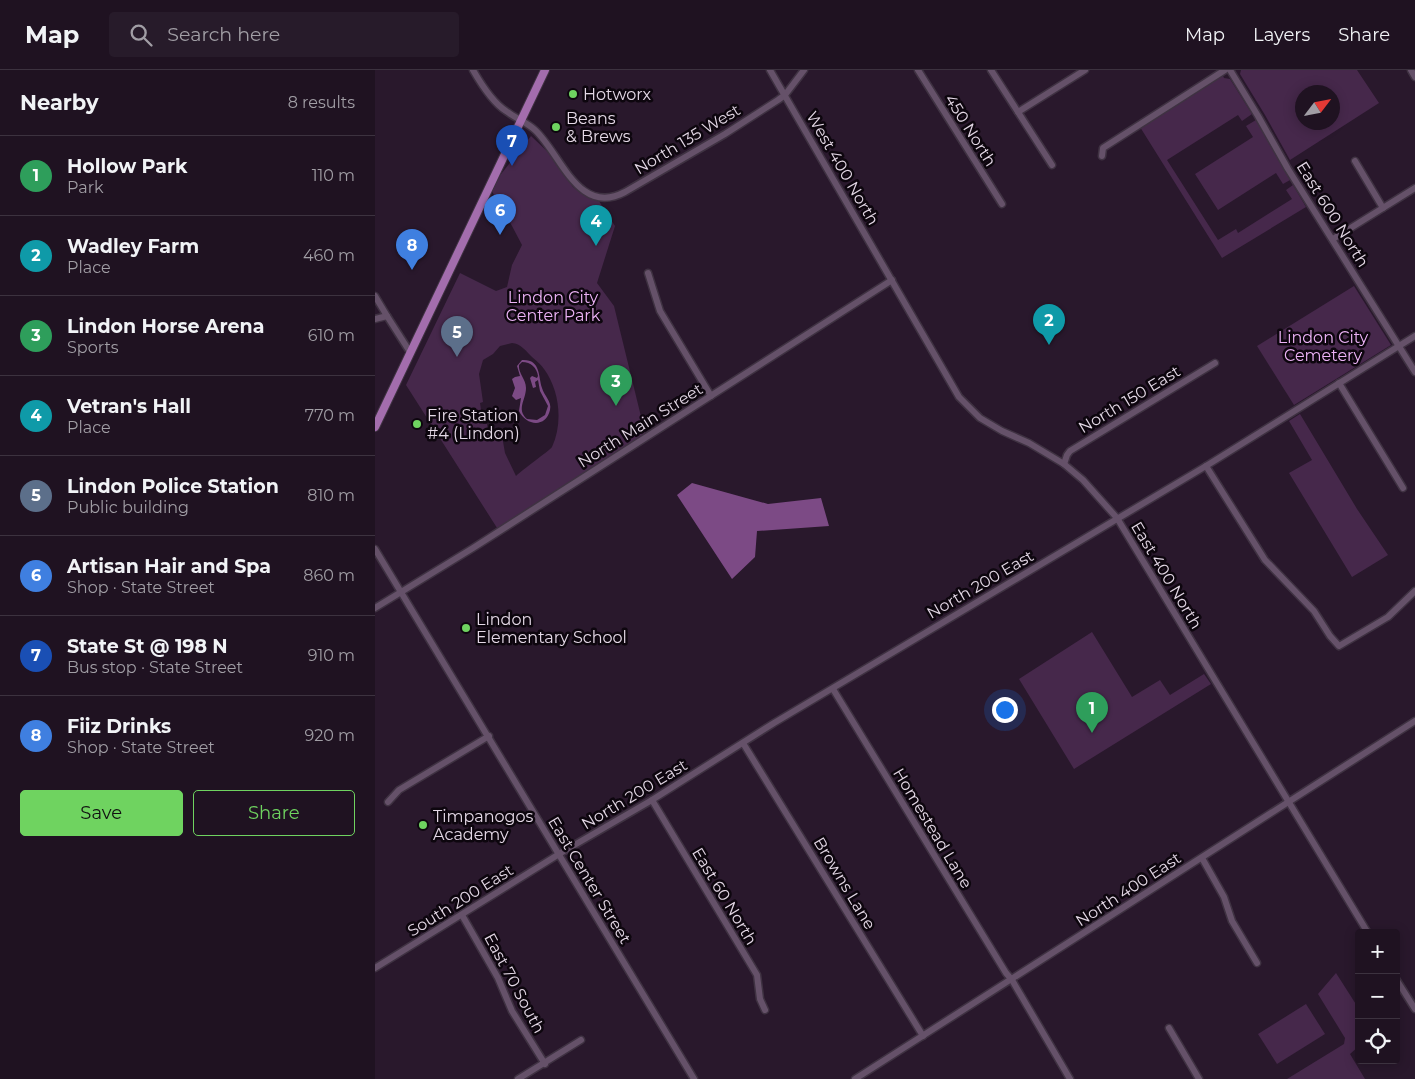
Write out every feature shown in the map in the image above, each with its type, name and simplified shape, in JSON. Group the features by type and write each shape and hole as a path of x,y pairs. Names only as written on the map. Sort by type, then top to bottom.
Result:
{"main road":[{"path":"375,427 545,70"}],"street":[{"path":"473,70 494,100 507,112 521,120"},
{"name":"West 400 North","path":"770,70 892,280"},
{"name":"North 135 West","path":"521,120 535,130 575,184 586,192 599,196 613,197 625,192 725,134 785,95 804,70"},
{"name":"450 North","path":"918,70 1002,204"},
{"path":"991,70 1052,165"},
{"path":"1018,112 1085,70"},
{"path":"1102,156 1103,148 1225,70"},
{"name":"East 600 North","path":"1230,70 1288,169 1415,372"},
{"path":"1411,70 1415,77"},
{"path":"1355,161 1383,208"},
{"path":"1333,239 1415,188"},
{"path":"648,273 660,311 711,396"},
{"name":"North Main Street","path":"375,608 471,549 892,280"},
{"name":"East 400 North","path":"892,280 959,397 980,418 1002,431 1029,443 1064,464 1083,480 1117,518 1366,929"},
{"path":"375,296 410,352"},
{"path":"375,319 387,316"},
{"name":"North 200 East","path":"559,854 652,800 743,743 1206,466 1415,336"},
{"name":"North 150 East","path":"1064,464 1070,451 1215,363"},
{"path":"1339,383 1403,488"},
{"path":"1206,466 1265,560 1314,611 1330,636 1339,646 1388,617 1415,591"},
{"name":"East Center Street","path":"375,549 694,1079"},
{"name":"Homestead Lane","path":"833,689 995,956 1012,980 1070,1079"},
{"name":"North 400 East","path":"855,1079 1415,721"},
{"path":"388,802 399,790 489,736"},
{"name":"Browns Lane","path":"743,743 923,1036"},
{"name":"East 60 North","path":"652,800 757,975 760,999 765,1010"},
{"name":"South 200 East","path":"375,968 559,854"},
{"path":"1202,858 1225,897 1232,921 1257,963"},
{"name":"East 70 South","path":"462,915 498,978 512,1011 545,1064"},
{"path":"1400,985 1415,1009"},
{"path":"1169,1028 1199,1079"},
{"path":"518,1079 581,1040"}],"green space":[{"path":"1241,70 1357,70 1379,103 1340,128 1340,85 1295,85 1295,130 1337,130 1290,160 1240,74"},
{"path":"1222,74 1224,78 1230,79 1252,114 1242,121 1238,115 1167,160 1218,240 1236,229 1238,233 1292,199 1286,190 1293,185 1306,207 1222,258 1140,127"},
{"path":"1256,120 1290,180 1283,184 1276,173 1218,210 1195,174 1253,137 1246,126"},
{"name":"Lindon City Center Park","path":"531,136 550,154 573,187 583,194 597,198 615,226 597,283 614,306 646,437 499,531 406,385 460,273 496,291 507,287 512,265 522,245 490,188","holes":["512,343 523,348 543,367 554,387 559,418 552,447 516,476 505,453 501,430 488,431 487,424 483,424 480,403 483,402 479,374 483,360 493,354 500,346"]},
{"name":"Lindon City Cemetery","path":"1354,286 1391,345 1294,405 1257,346"},
{"path":"1300,414 1357,509 1388,555 1352,577 1289,473 1312,460 1289,421"},
{"path":"1092,632 1132,697 1160,680 1170,695 1204,674 1211,684 1074,769 1019,679"},
{"path":"1336,973 1355,1003 1355,1050 1350,1054 1365,1079 1287,1079 1344,1044 1345,1038 1318,994"},
{"path":"1306,1004 1325,1034 1277,1064 1258,1034"}],"shaded area":[{"path":"522,360 528,360 533,362 538,369 542,388 550,407 548,416 540,422 536,423 526,420 519,411 521,398 516,400 512,396 515,388 512,379 520,376 517,366","holes":["525,362 531,364 536,370 537,378 532,376 530,378 533,388 536,387 535,382 538,380 540,391 548,406 545,415 537,420 527,419 522,412 526,388 519,365"]},
{"path":"692,483 768,504 821,498 829,526 757,531 755,557 732,579 677,495"}],"place":[{"name":"Hotworx","path":"573,94"},
{"name":"Beans & Brews","path":"556,127"},
{"name":"State St @ 198 N","path":"512,166"},
{"name":"Artisan Hair and Spa","path":"500,235"},
{"name":"Vetran's Hall","path":"596,246"},
{"name":"Fiiz Drinks","path":"412,270"},
{"name":"Wadley Farm","path":"1049,345"},
{"name":"Lindon Police Station","path":"457,357"},
{"name":"Lindon Horse Arena","path":"616,406"},
{"name":"Fire Station #4 (Lindon)","path":"417,424"},
{"name":"Lindon Elementary School","path":"466,628"},
{"name":"Hollow Park","path":"1092,733"},
{"name":"Timpanogos Academy","path":"423,825"}]}
